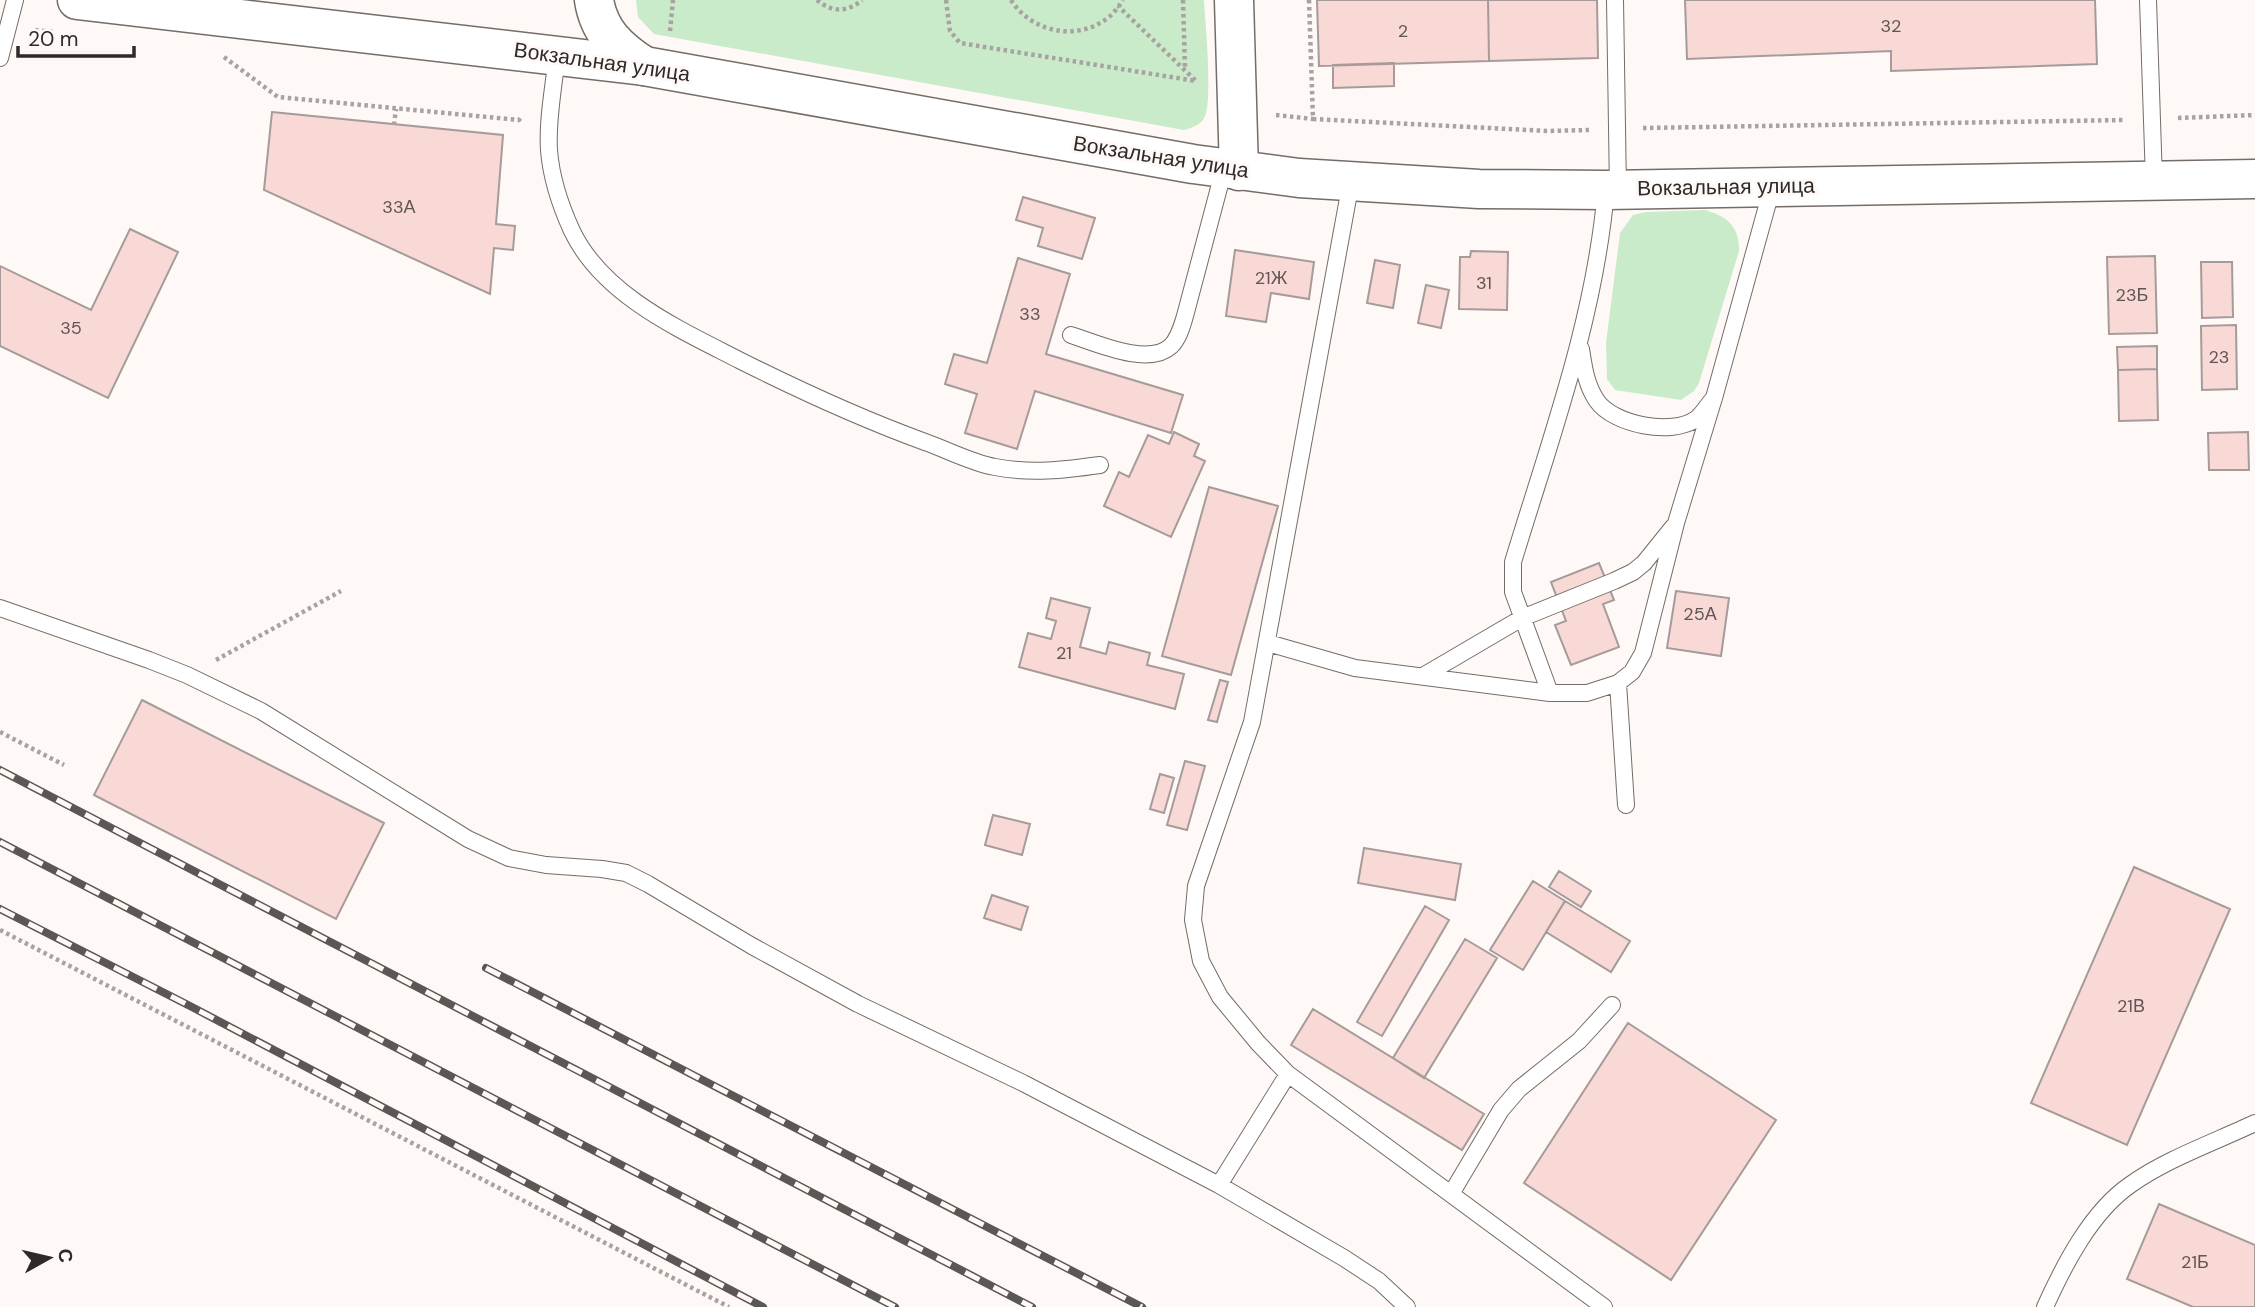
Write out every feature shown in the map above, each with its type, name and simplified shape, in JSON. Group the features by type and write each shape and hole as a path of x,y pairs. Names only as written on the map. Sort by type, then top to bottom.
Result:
{"main road":[{"path":"124,6 231,0"},
{"path":"594,0 598,20 611,40 644,66"},
{"path":"1231,170 1234,0"},
{"name":"Вокзальная улица","path":"70,17 124,6 644,66 1231,170 1351,182 1479,189 1612,190 2255,179"}],"lane":[{"path":"0,58 15,0"},
{"path":"1550,693 1513,592 1513,562 1580,345 1612,190 1618,129 1615,0"},
{"path":"2148,0 2154,181"},
{"path":"557,55 549,149 561,202 572,232 591,261 639,303 718,349 788,385 887,428 992,467 1023,471 1059,471 1100,465"},
{"path":"1071,335 1134,354 1160,353 1172,345 1180,333 1231,170"},
{"path":"1351,182 1252,722 1196,886 1193,920 1201,961 1220,997 1288,1074 1604,1307"},
{"path":"1268,643 1354,667 1550,693 1587,693 1618,683 1632,672 1643,653 1676,523 1714,398 1772,186"},
{"path":"1580,345 1587,383 1598,403 1615,417 1649,427 1677,427 1697,418 1714,398"},
{"path":"1423,676 1522,618 1633,572 1644,563 1676,523"},
{"path":"0,608 187,675 261,711 468,839 509,858 546,865 626,873 649,884 752,946 858,1004 1023,1083 1219,1185 1344,1258 1379,1281 1407,1307"},
{"path":"1618,683 1626,806"},
{"path":"1451,1194 1510,1099 1579,1041 1612,1004"},
{"path":"1219,1185 1288,1074"},
{"path":"2045,1307 2074,1250 2108,1203 2129,1185 2153,1171 2255,1124"}],"path":[{"path":"817,0 828,8 839,10 851,8 862,0"},
{"path":"946,0 950,31 960,43 1196,81 1118,6"},
{"path":"1011,0 1028,19 1047,29 1069,32 1091,28 1109,17 1123,0"},
{"path":"1183,0 1185,70"},
{"path":"1309,0 1313,119 1548,131 2255,115"},
{"path":"8,25 70,17"},
{"path":"214,50 278,97 519,120"},
{"path":"394,125 396,109"},
{"path":"187,675 341,591"},
{"path":"0,732 64,765"},
{"path":"0,930 729,1307"}],"green space":[{"path":"636,0 1204,0 1208,82 1206,112 1199,124 1184,130 654,34 638,17"},
{"path":"1705,210 1731,224 1737,235 1739,251 1699,383 1694,391 1681,400 1615,390 1607,379 1606,343 1620,233 1633,215"}],"building":[{"path":"1317,0 1488,0 1489,61 1319,66"},
{"path":"1488,0 1597,0 1598,58 1489,61"},
{"path":"1685,0 2095,0 2097,64 1891,71 1891,51 1687,59"},
{"path":"1394,63 1394,86 1333,88 1333,65"},
{"path":"272,112 503,135 496,224 515,226 513,250 494,248 490,294 264,190"},
{"path":"1023,197 1095,218 1082,259 1038,246 1043,228 1016,220"},
{"path":"130,229 178,252 108,398 0,346 0,266 91,310"},
{"path":"1235,250 1314,262 1309,299 1271,293 1266,322 1226,316"},
{"path":"1471,251 1508,252 1507,310 1459,309 1460,257 1470,257"},
{"path":"2155,256 2157,333 2109,334 2107,257"},
{"path":"1018,258 1070,274 1046,354 1183,395 1171,433 1035,391 1017,449 965,433 977,394 945,384 954,354 987,363"},
{"path":"1375,260 1400,265 1393,308 1367,303"},
{"path":"2201,262 2232,262 2233,317 2202,318"},
{"path":"1426,285 1449,290 1441,328 1418,323"},
{"path":"2236,325 2237,389 2202,390 2201,326"},
{"path":"2157,346 2157,369 2118,370 2117,347"},
{"path":"2157,369 2158,420 2119,421 2118,370"},
{"path":"1174,432 1199,444 1194,456 1205,461 1171,537 1104,506 1119,472 1129,477 1148,435 1169,444"},
{"path":"2248,432 2249,470 2209,470 2208,433"},
{"path":"1209,487 1278,506 1231,675 1162,656"},
{"path":"1599,563 1614,600 1603,604 1619,647 1571,665 1555,625 1566,621 1551,582"},
{"path":"1676,591 1729,598 1721,656 1667,648"},
{"path":"1051,598 1090,608 1080,647 1106,654 1109,642 1150,653 1147,665 1184,674 1175,709 1019,667 1028,633 1051,639 1056,621 1046,618"},
{"path":"1220,680 1228,682 1217,722 1208,720"},
{"path":"142,700 384,823 336,919 94,795"},
{"path":"1185,761 1205,766 1187,830 1167,825"},
{"path":"1160,774 1174,778 1164,813 1150,809"},
{"path":"993,815 1030,824 1022,855 985,845"},
{"path":"1364,848 1461,864 1455,900 1358,883"},
{"path":"2134,867 2230,909 2127,1145 2031,1103"},
{"path":"1559,871 1591,891 1581,907 1549,887"},
{"path":"1533,881 1565,901 1523,970 1490,950"},
{"path":"992,895 1028,907 1021,930 984,918"},
{"path":"1565,901 1630,941 1611,972 1546,932"},
{"path":"1425,906 1449,920 1382,1036 1357,1022"},
{"path":"1465,939 1497,958 1424,1078 1393,1058"},
{"path":"1313,1009 1484,1114 1462,1150 1291,1045"},
{"path":"1628,1023 1776,1120 1671,1280 1524,1183"},
{"path":"2159,1204 2255,1245 2255,1307 2193,1307 2127,1279"}],"railway":[{"path":"0,770 1032,1307"},
{"path":"0,842 895,1307"},
{"path":"0,909 763,1307"},
{"path":"486,968 1142,1307"}]}
